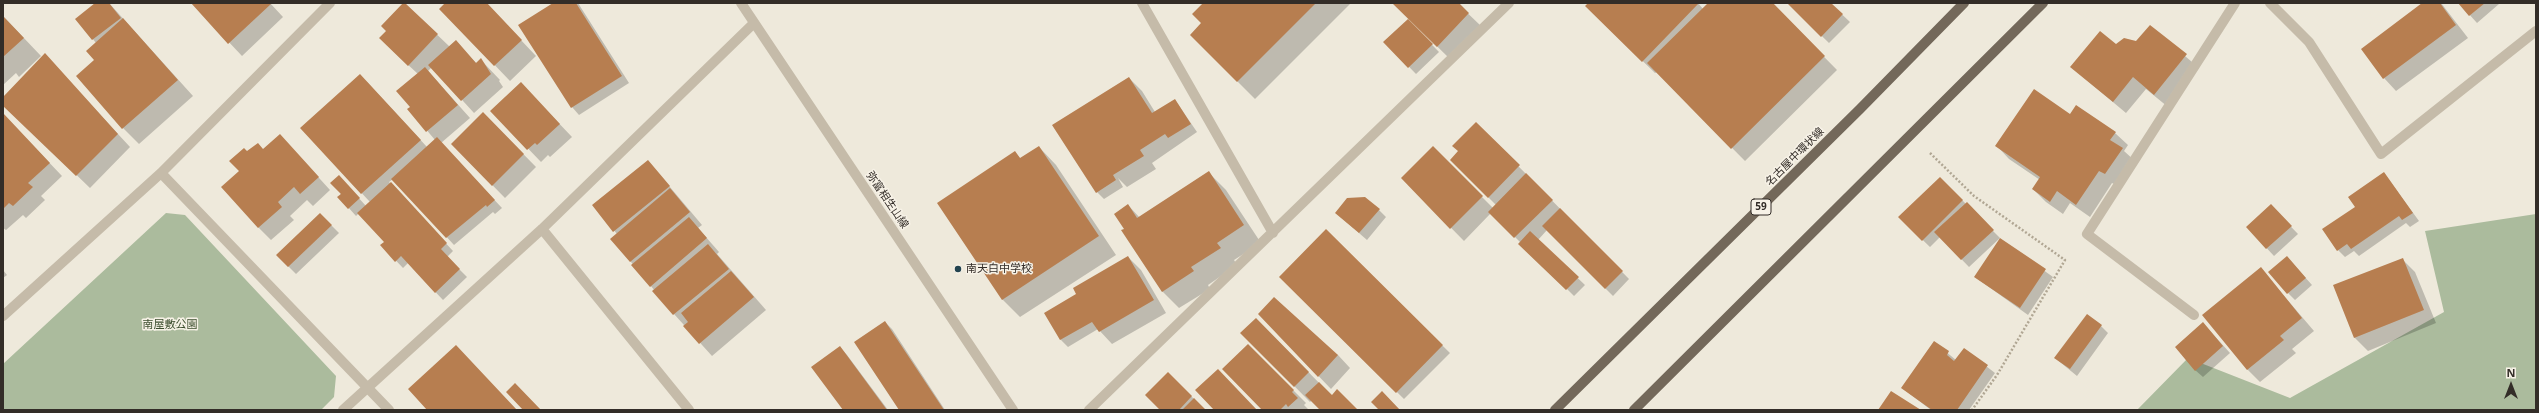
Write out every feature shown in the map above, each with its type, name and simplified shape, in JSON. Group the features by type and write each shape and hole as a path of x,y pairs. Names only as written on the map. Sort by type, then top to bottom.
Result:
{"main road":[{"name":"名古屋中環状線","path":"1555,410 1860,109 1964,3"},
{"path":"1634,410 2044,3"}],"street":[{"path":"3,316 161,173 330,3"},
{"name":"弥富相生山線","path":"741,3 1013,410"},
{"path":"1143,3 1273,233"},
{"path":"1089,410 1510,3"},
{"path":"2194,315 2087,234 2235,3"},
{"path":"2270,3 2309,42 2381,154 2536,31"},
{"path":"342,410 542,229 754,24"},
{"path":"161,173 365,388 389,410"},
{"path":"542,229 690,410"}],"path":[{"path":"1910,135 1974,196 2065,260 1997,375 1972,410"}],"green space":[{"name":"南屋敷公園","path":"166,213 185,215 336,376 334,397 321,410 3,410 3,364"},
{"path":"2536,214 2536,410 2137,410 2188,358 2290,398 2444,312 2425,231"}],"building":[{"path":"95,3 109,3 121,18 92,40 75,19"},
{"path":"191,3 270,3 271,4 228,44"},
{"path":"403,3 405,3 438,34 408,66 379,38 386,31 381,26"},
{"path":"445,3 487,3 522,40 494,66 439,9"},
{"path":"553,3 576,3 622,76 571,108 518,25"},
{"path":"1203,3 1316,3 1237,82 1190,35 1201,23 1192,14"},
{"path":"1392,3 1459,3 1469,13 1437,47"},
{"path":"1588,3 1699,3 1642,62 1585,6"},
{"path":"1708,3 1773,3 1825,56 1731,149 1647,63"},
{"path":"1787,3 1831,3 1843,14 1821,37"},
{"path":"2422,3 2440,3 2456,25 2383,79 2361,49"},
{"path":"2458,3 2485,3 2469,16"},
{"path":"3,16 24,38 3,57"},
{"path":"123,18 178,80 122,129 76,76 94,60 86,51"},
{"path":"1408,19 1433,44 1408,68 1383,42"},
{"path":"2150,25 2187,54 2154,95 2133,77 2113,102 2070,67 2100,31 2116,44 2124,38 2136,41"},
{"path":"456,40 476,63 481,58 491,74 461,101 428,65"},
{"path":"45,53 118,134 76,176 3,106 3,97"},
{"path":"425,67 458,105 426,132 407,109 410,107 396,91"},
{"path":"360,74 421,140 361,194 300,128"},
{"path":"1129,77 1152,113 1175,99 1191,124 1168,138 1165,134 1140,150 1144,156 1113,175 1116,180 1096,193 1052,125"},
{"path":"521,82 560,124 537,145 535,143 527,150 490,111"},
{"path":"2034,89 2070,114 2076,105 2116,132 2110,140 2123,148 2105,174 2099,171 2076,205 2057,191 2050,202 2032,189 2040,177 1995,146"},
{"path":"483,112 524,154 492,186 451,144"},
{"path":"3,113 50,163 28,183 33,187 13,206 9,203 3,209"},
{"path":"1476,122 1520,165 1488,198 1450,160 1458,151 1452,146"},
{"path":"280,134 319,177 300,194 294,187 278,202 282,207 258,228 221,187 239,171 229,161 244,148 247,151 258,143 263,149"},
{"path":"437,137 495,200 487,207 486,205 446,238 391,179"},
{"path":"1039,146 1099,236 1002,300 937,203 1015,151 1020,158"},
{"path":"1433,146 1483,196 1450,229 1401,178"},
{"path":"648,160 670,186 613,232 592,205"},
{"path":"1209,171 1244,225 1217,243 1221,248 1191,267 1194,271 1162,292 1121,230 1124,229 1114,214 1128,204 1137,218"},
{"path":"2384,172 2413,213 2402,220 2399,216 2351,249 2347,244 2337,251 2322,229 2355,207 2348,197"},
{"path":"1526,173 1553,200 1514,238 1488,212"},
{"path":"339,175 360,198 348,209 337,197 341,194 330,183"},
{"path":"1940,177 1963,200 1922,241 1898,217"},
{"path":"391,182 447,243 441,249 460,269 435,293 401,256 395,262 380,245 384,242 357,213"},
{"path":"670,188 690,212 630,262 610,239"},
{"path":"1365,197 1380,209 1359,233 1335,213 1347,198"},
{"path":"1967,202 1994,230 1961,260 1934,232"},
{"path":"2271,204 2292,226 2266,249 2246,227"},
{"path":"1560,208 1623,271 1605,289 1542,226"},
{"path":"320,213 332,225 288,267 276,255"},
{"path":"689,217 707,238 650,287 631,265"},
{"path":"1326,229 1443,345 1396,393 1279,277"},
{"path":"1530,231 1579,277 1566,290 1518,244"},
{"path":"2000,238 2046,269 2020,308 1974,277"},
{"path":"708,244 729,269 673,315 652,291"},
{"path":"1128,256 1154,300 1099,332 1092,322 1060,340 1044,313 1076,294 1073,288"},
{"path":"2287,256 2306,278 2287,294 2268,272"},
{"path":"2403,258 2424,310 2354,338 2333,285"},
{"path":"2261,267 2302,318 2280,336 2284,340 2247,370 2202,315"},
{"path":"731,271 754,297 699,344 683,326 688,322 681,313"},
{"path":"1274,297 1338,355 1318,377 1258,314"},
{"path":"2087,314 2102,325 2070,369 2054,358"},
{"path":"1256,318 1309,372 1294,387 1240,333"},
{"path":"885,321 944,410 899,410 854,342"},
{"path":"2203,322 2223,346 2195,371 2175,347"},
{"path":"1934,341 1949,351 1947,355 1954,361 1964,348 1988,365 1957,410 1932,410 1901,388"},
{"path":"1248,344 1294,390 1292,392 1298,398 1288,407 1286,404 1280,410 1262,410 1222,369"},
{"path":"456,345 517,410 427,410 408,389"},
{"path":"840,346 887,410 843,410 811,367"},
{"path":"1218,369 1257,410 1214,410 1195,390"},
{"path":"1168,372 1192,396 1179,410 1160,410 1145,395"},
{"path":"1319,382 1332,395 1337,389 1358,410 1320,410 1305,395"},
{"path":"515,383 541,410 523,410 506,392"},
{"path":"1382,391 1400,410 1379,410 1371,402"},
{"path":"1891,391 1921,410 1878,410"},
{"path":"1194,398 1206,410 1182,410"}],"place":[{"name":"南天白中学校","path":"958,269"}]}
